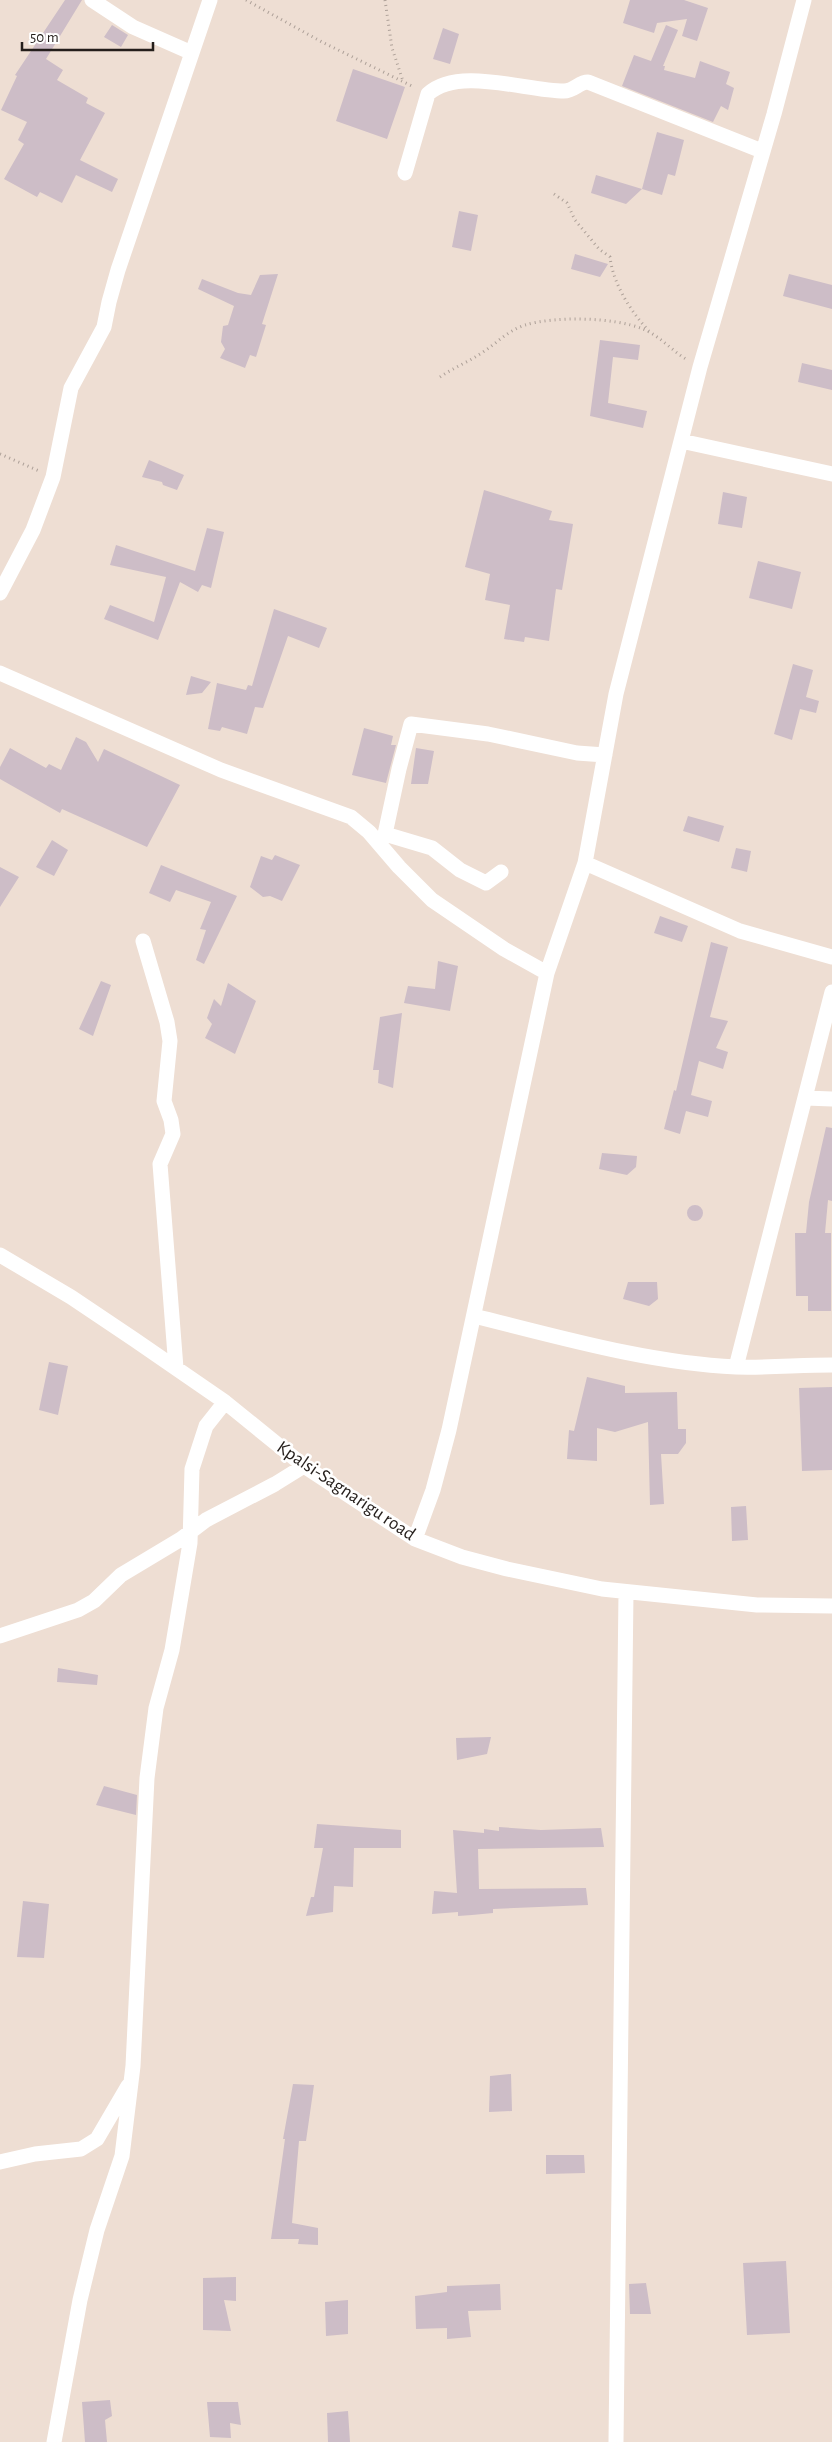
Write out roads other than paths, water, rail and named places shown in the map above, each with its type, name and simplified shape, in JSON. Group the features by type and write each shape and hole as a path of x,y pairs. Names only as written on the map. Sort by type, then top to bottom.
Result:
{"street":[{"path":"92,0 133,27 192,53"},
{"path":"0,593 33,530 54,477 71,388 104,327 108,302 118,270 210,0"},
{"path":"414,1539 433,1490 474,1316 547,973 585,863 616,694 700,368 804,0"},
{"path":"405,173 428,94 443,84 461,81 564,91 588,82 762,151"},
{"path":"681,441 832,474"},
{"path":"0,672 221,770 351,817 364,827 399,867 432,900 504,949 547,973"},
{"path":"501,872 486,883 460,870 432,848 385,834 411,724 497,736 577,753 605,755"},
{"path":"585,863 740,931 832,958"},
{"path":"143,941 167,1022 170,1041 164,1101 171,1120 172,1134 160,1164 176,1368"},
{"path":"736,1367 832,992"},
{"path":"806,1098 832,1099"},
{"name":"Kpalsi-Sagnarigu road","path":"0,1255 71,1297 176,1368 225,1402 304,1466 414,1539 462,1557 507,1569 626,1592 757,1605 832,1606"},
{"path":"474,1316 581,1343 664,1358 736,1367 832,1365"},
{"path":"54,2442 80,2300 98,2230 122,2156 131,2081 147,1778 156,1708 172,1650 192,1530 191,1479 195,1456 206,1426 225,1402"},
{"path":"0,1636 78,1610 94,1602 121,1575 212,1516 275,1484 304,1466"},
{"path":"616,2442 626,1592"},
{"path":"0,2162 35,2154 80,2150 97,2139 131,2081"}]}
